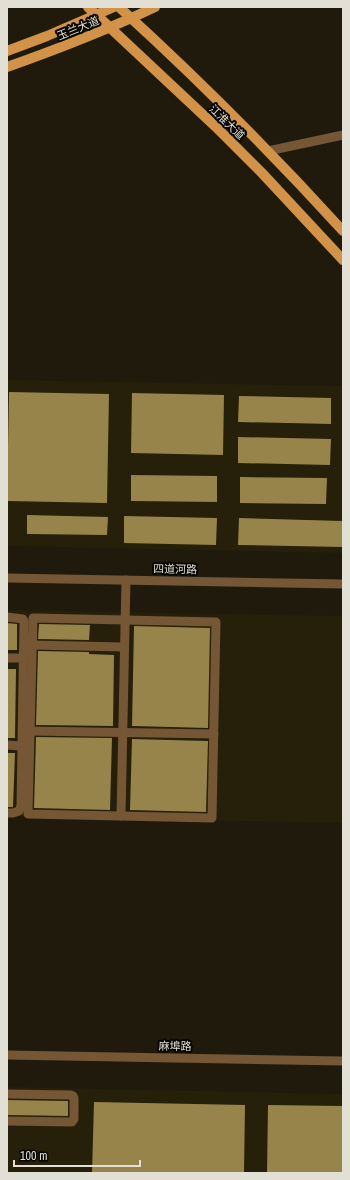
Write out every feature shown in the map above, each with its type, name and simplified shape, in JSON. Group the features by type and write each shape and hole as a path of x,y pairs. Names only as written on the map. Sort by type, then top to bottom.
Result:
{"main road":[{"name":"江淮大道","path":"88,7 216,127 262,173 343,260"},
{"name":"玉兰大道","path":"7,51 47,36 114,7"},
{"name":"江淮大道","path":"119,7 183,66 268,151 343,231"},
{"name":"玉兰大道","path":"7,67 54,51 111,28 155,7"}],"street":[{"path":"268,151 343,135"},
{"name":"四道河路","path":"7,578 343,584"},
{"path":"121,816 126,580"},
{"path":"7,617 23,619 24,622 21,806 19,811 7,813"},
{"path":"33,618 216,622 212,818 28,814 32,644 33,618"},
{"path":"32,644 124,647"},
{"path":"7,658 24,658"},
{"path":"30,731 214,734"},
{"path":"7,745 22,746"},
{"name":"麻埠路","path":"7,1055 343,1061"},
{"path":"7,1094 71,1095 74,1098 74,1119 72,1122 7,1121"}],"shaded area":[{"path":"7,380 343,386 343,553 7,546"},
{"path":"7,610 343,616 343,823 7,816"},
{"path":"7,1087 343,1094 343,1173 7,1173"}],"building":[{"path":"9,392 109,394 107,503 7,501"},
{"path":"132,393 224,395 223,455 131,453"},
{"path":"239,396 331,398 331,424 238,422"},
{"path":"238,437 331,439 330,465 238,463"},
{"path":"131,475 217,476 217,502 131,501"},
{"path":"240,477 327,478 326,504 240,503"},
{"path":"27,515 108,517 107,535 27,534"},
{"path":"124,516 217,518 216,545 124,543"},
{"path":"239,518 343,521 343,547 238,545"},
{"path":"7,623 17,624 17,650 7,650"},
{"path":"39,624 90,625 89,640 38,639"},
{"path":"134,626 210,628 208,728 132,726"},
{"path":"38,651 89,652 89,654 114,655 113,726 36,725"},
{"path":"7,669 16,669 15,738 7,738"},
{"path":"36,737 112,738 110,810 34,808"},
{"path":"132,739 208,741 206,812 130,810"},
{"path":"7,753 15,753 13,807 7,807"},
{"path":"7,1100 68,1101 68,1116 7,1115"},
{"path":"94,1102 245,1105 244,1173 92,1173"},
{"path":"268,1105 343,1106 343,1173 267,1173"}]}
